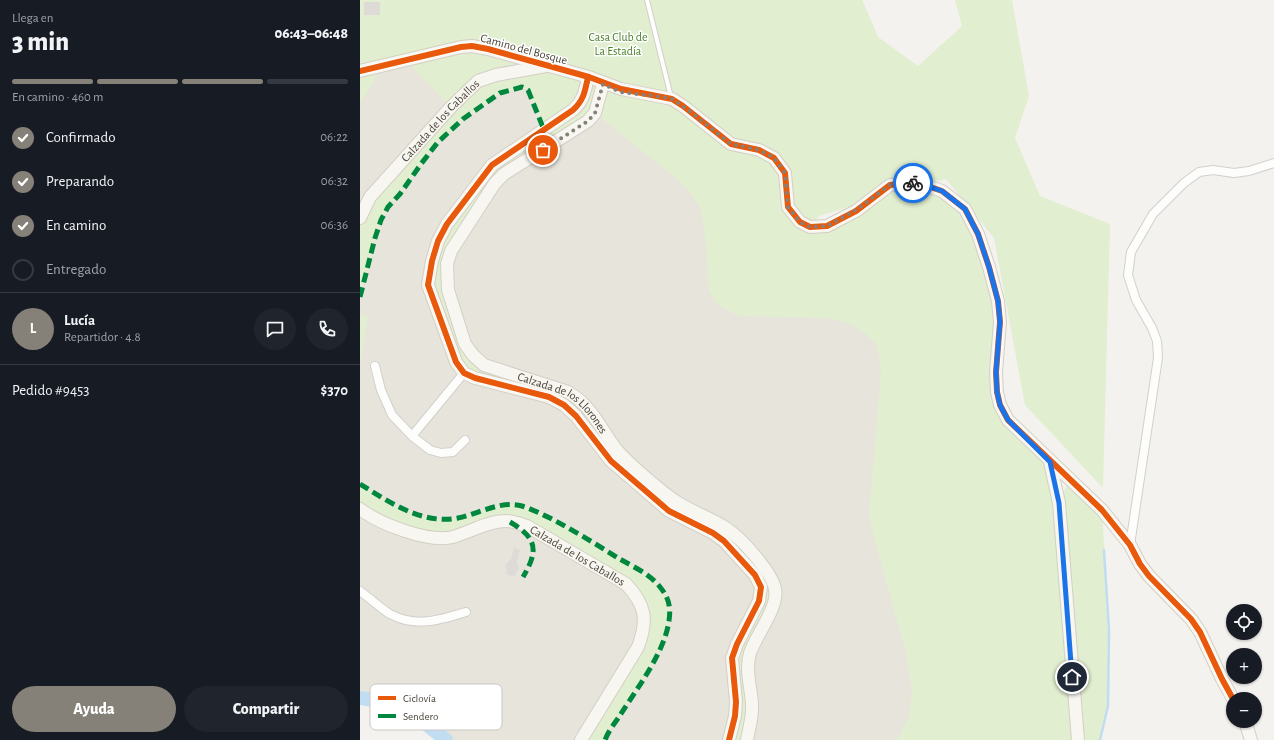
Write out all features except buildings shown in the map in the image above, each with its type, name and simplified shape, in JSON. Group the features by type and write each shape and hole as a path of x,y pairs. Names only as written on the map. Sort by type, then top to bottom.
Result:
{"street":[{"name":"Camino del Bosque","path":"360,71 461,47 472,46 488,48 588,77 620,92 667,98"},
{"name":"Calzada de los Caballos","path":"360,218 370,197 451,107 478,81 496,75 549,66"},
{"name":"Camino del Bosque","path":"588,77 623,80 667,98 683,106 731,144 759,150 774,158 785,173 788,207 800,222 810,227 827,226 856,210 890,185 916,182 942,191 965,209 978,234 998,301 1000,322 996,379 997,392 1000,405 1008,420 1050,462 1102,510 1130,544 1140,564 1149,576 1192,619 1200,632 1229,692"},
{"path":"412,436 464,373 456,362 428,285 432,261 438,242 447,224 492,165 573,110 580,103 585,93 588,77"},
{"name":"Calzada de los Llorones","path":"603,84 595,113 588,121 504,174 495,182 451,251 447,264 448,290 465,344 473,355 484,365 564,405 576,416 611,461 669,511 713,533 724,541 755,575 761,587 760,600 737,644 732,658 736,702 735,716 729,740"},
{"path":"1130,544 1158,358 1157,341 1152,328 1136,300 1128,276 1131,252 1153,214 1184,183 1199,172 1213,170 1234,173 1249,171 1274,163"},
{"path":"375,366 381,390 392,415 412,436 430,450 441,453 453,452 465,440"},
{"name":"Calzada de los Llorones","path":"464,373 475,378 568,392 580,399 626,460 677,503 726,528 736,536 772,578 776,599 751,650 747,664 752,705 752,717 747,740"},
{"path":"1050,462 1059,503 1078,740"},
{"path":"1059,503 1070,479"},
{"name":"Calzada de los Caballos","path":"360,509 380,522 418,534 441,539 506,521 527,526 626,584 636,594 643,608 644,621 643,633 638,647 581,740"},
{"path":"360,591 390,614 418,622 440,620 466,612"},
{"path":"1247,728 1251,740"}],"lane":[{"path":"647,0 667,98"}],"shaded area":[{"path":"360,0 862,0 878,37 819,216 810,227 996,372 1078,740 446,740 433,730 502,730 502,684 370,684 370,700 360,698"}],"green space":[{"name":"Casa Club de La Estadía","path":"360,0 862,0 878,37 918,66 962,26 955,0 1012,0 1029,96 1015,138 1040,196 1110,224 1103,488 1025,405 994,238 946,179 924,185 965,209 998,301 1000,405 1050,462 1059,502 1070,479 1102,510 1109,630 1108,706 1100,740 896,740 899,737 909,716 912,690 906,653 869,515 881,373 876,344 861,330 840,321 828,318 739,316 715,302 709,290 704,225 700,208 690,192 676,178 595,113 504,174 451,251 447,276 472,356 568,392 609,439 668,496 727,528 775,589 751,650 747,740 729,740 732,670 761,587 734,551 683,518 564,405 464,373 430,286 438,242 493,166 574,110 584,92 544,129 528,90 522,87 500,93 464,119 438,142 400,194 388,207 381,220 360,297 360,218 451,107 405,60 383,66 360,104","holes":["866,202 810,227 819,216"]},
{"path":"360,314 368,316 361,361 360,360"},
{"path":"360,484 406,511 432,519 445,520 458,518 497,506 522,506 567,527 637,568 655,582 663,591 669,603 670,616 662,646 649,670 611,728 605,740 581,740 643,633 636,594 517,523 441,539 360,509"}],"waterway":[{"path":"1100,740 1108,706 1109,630 1104,550"},
{"path":"360,698 370,700"},
{"path":"433,730 446,740"}],"marked path":[{"path":"360,297 375,238 381,220 388,207 400,194 438,142 463,119 500,93 522,87 528,90 544,130"},
{"path":"360,484 394,505 419,515 432,518 458,518 490,508 506,505 526,507 576,532 656,582 663,591 669,603 670,616 662,646 649,670 611,728 605,740"},
{"path":"510,522 526,534 533,545 532,559 523,577"}],"cycle path":[{"path":"360,71 461,47 472,46 589,77 621,89 672,99 731,144 759,150 774,158 785,173 788,207 800,222 810,227 827,226 856,211 890,185 916,182 942,191 965,209 978,234 989,267 998,301 1000,322 996,372 997,392 1000,405 1008,420 1102,510 1130,545 1140,564 1149,576 1191,619 1200,632 1229,692"},
{"path":"588,77 582,99 573,110 492,165 447,224 438,241 432,261 428,285 456,362 464,373 475,378 549,397 564,405 576,416 611,461 669,511 713,533 724,541 755,575 761,587 759,601 737,644 732,658 736,702 735,716 729,740"}],"way so far":[{"path":"543,150 588,121 595,113 603,84 620,92 672,99 731,144 759,150 774,158 785,173 788,207 800,222 810,227 827,226 856,210 890,185 913,183"}],"route":[{"path":"913,183 916,182 942,191 965,209 978,234 989,267 998,301 1000,322 996,372 997,392 1000,405 1008,420 1050,462 1059,503 1072,677"}]}
